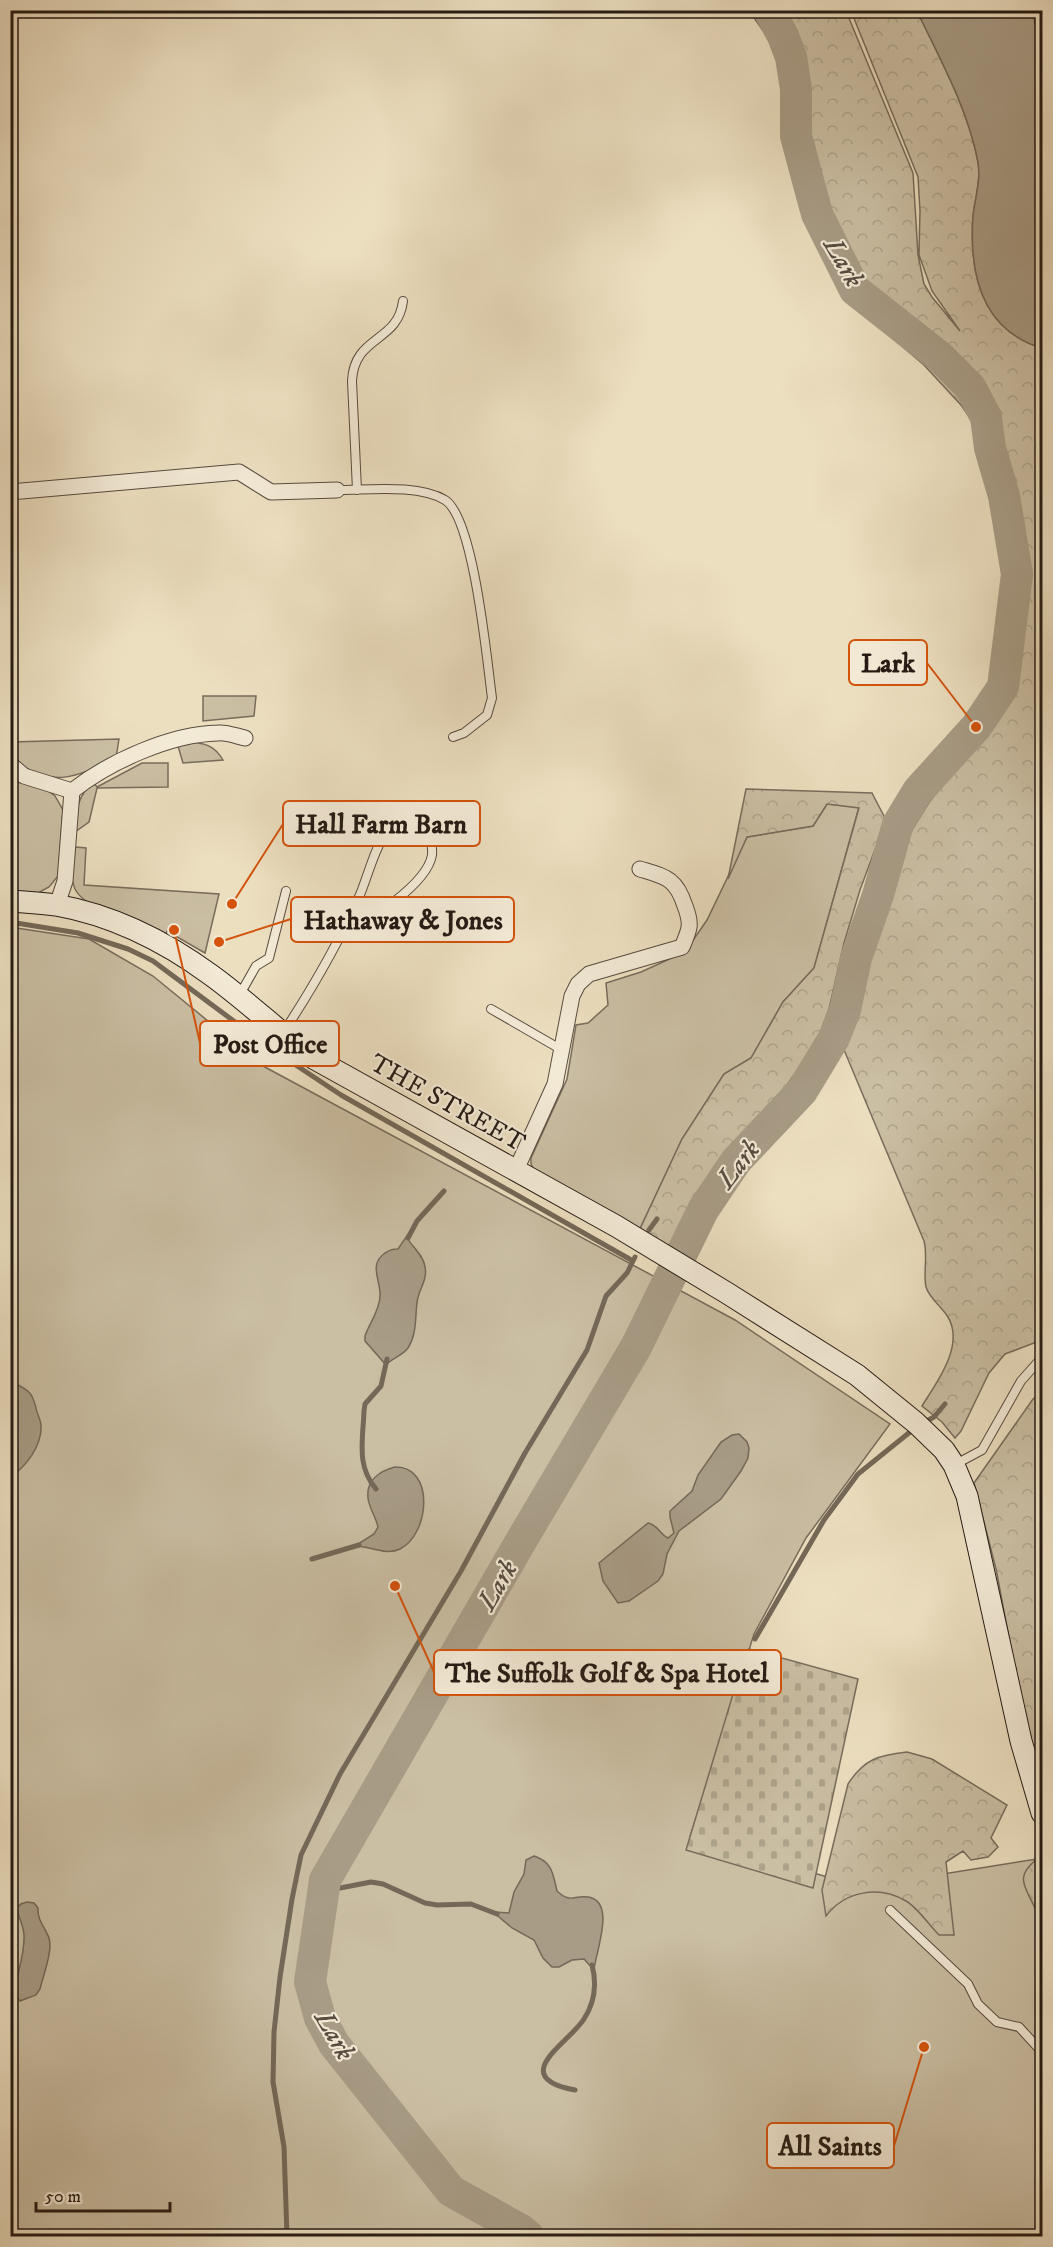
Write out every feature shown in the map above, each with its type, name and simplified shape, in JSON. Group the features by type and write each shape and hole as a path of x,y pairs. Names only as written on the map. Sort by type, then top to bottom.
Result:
{"main road":[{"name":"THE STREET","path":"10,901 57,906 122,925 152,938 211,975 315,1059 678,1263 857,1375 923,1429 944,1450 954,1465 967,1496 1021,1741 1042,1813"}],"street":[{"path":"10,492 239,472 272,492 337,490"},
{"path":"72,791 96,774 150,748 190,736 219,732 245,738"},
{"path":"10,764 24,776 72,791"},
{"path":"57,906 65,881 72,791"},
{"path":"516,1170 555,1084 572,996 578,984 589,974 682,947 688,934 691,922 680,889 673,882 640,869"}],"lane":[{"path":"357,490 352,381 354,366 362,350 396,324 403,302"},
{"path":"337,490 419,491 447,501 460,519 470,551 492,698 487,715 464,733 453,737"},
{"path":"282,1034 308,994 340,935 359,897 384,835 396,826 410,826 429,832 432,857 424,873 374,917 340,935"},
{"path":"239,998 256,966 269,958 286,891"},
{"path":"491,1009 562,1050"},
{"path":"954,1465 982,1450 1021,1381 1037,1363 1042,1361"},
{"path":"891,1910 968,1984 978,2004 997,2022 1019,2027 1042,2052"}],"green space":[{"path":"749,11 846,11 913,173 918,255 924,284 960,331 932,291 919,255 918,177 851,11 917,11 960,104 978,162 979,176 972,238 977,279 983,297 992,314 1005,328 1021,340 1042,348 1042,1340 1005,1354 989,1373 961,1431 955,1438 942,1422 922,1406 947,1364 953,1340 952,1328 948,1317 926,1287 924,1241 842,1045 863,974 878,902 887,875 930,801 988,729 1007,690 1015,626 1014,569 1003,502 980,432 961,405 924,365 876,324 812,226 803,195 798,115 793,87 777,53"},
{"path":"203,696 256,696 254,716 203,721"},
{"path":"119,739 116,758 75,775 50,777 38,774 11,757 11,742"},
{"path":"190,742 209,746 217,751 223,760 183,763 178,746"},
{"path":"142,763 168,763 168,787 97,788 89,822 75,832 80,799 87,788 93,782 97,787"},
{"path":"11,775 47,790 55,796 63,810 58,876 49,887 38,893 11,901"},
{"path":"746,789 872,793 886,820 860,890 844,943 829,1009 820,1033 769,1111 738,1139 708,1177 670,1250 639,1231 682,1139 724,1074 751,1058 783,1002 814,968 859,808 827,804 813,826 747,837 728,879"},
{"path":"827,804 859,807 814,968 783,1002 751,1058 724,1074 682,1139 639,1231 536,1174 531,1158 567,1079 576,1025 588,1023 608,1005 606,983 641,972 685,952 707,920 747,837 813,826"},
{"path":"75,847 86,848 84,885 219,894 205,953 167,931 162,943 89,904 80,896 73,884 72,868"},
{"path":"10,927 89,939 153,976 263,1066 735,1320 890,1424 806,1538 754,1634 690,1837 862,1887 1037,1859 1042,1862 1042,2236 11,2236"},
{"path":"1042,1392 1042,1784 1019,1690 996,1569 974,1483 1033,1399"},
{"path":"749,1649 858,1679 813,1888 686,1850 740,1671"},
{"path":"907,1752 932,1759 1007,1805 991,1838 998,1847 988,1857 971,1860 963,1851 946,1862 954,1935 939,1935 910,1904 885,1893 863,1893 853,1896 843,1901 826,1916 822,1890 848,1784 860,1769 873,1760"},
{"path":"1037,1859 1042,1862 1042,1885 1035,1893 1042,1900 1042,1906 1035,1908 1025,1888 1024,1877 1030,1865"}],"shaded area":[{"path":"1032,10 1042,52 1042,348 1021,340 1005,328 992,314 983,297 977,279 972,238 979,176 978,162 960,104 917,11"},
{"path":"409,1233 408,1239 424,1263 426,1272 418,1298 411,1343 406,1351 386,1365 365,1341 380,1301 376,1268 380,1258 390,1250 398,1249"},
{"path":"16,1384 32,1396 41,1433 32,1455 11,1477 11,1385"},
{"path":"739,1434 747,1442 748,1458 721,1499 679,1531 667,1554 663,1574 658,1581 629,1601 618,1603 603,1581 599,1563 648,1523 668,1538 674,1533 670,1511 692,1491 698,1475 721,1442 732,1435"},
{"path":"395,1467 408,1470 417,1477 422,1489 424,1502 418,1530 410,1541 395,1551 355,1546 374,1534 378,1527 369,1502 369,1486 379,1474"},
{"path":"534,1856 549,1865 557,1891 562,1895 569,1898 588,1897 597,1901 601,1908 602,1929 594,1970 584,1959 572,1960 559,1967 552,1967 543,1958 534,1940 512,1928 493,1912 509,1913 514,1892 524,1874 526,1860"},
{"path":"27,1902 34,1903 38,1908 40,1920 49,1938 50,1950 40,1989 36,1995 20,2001 15,1988 24,1936 17,1908"}],"waterway":[{"name":"Lark","path":"528,2236 451,2191 334,2044 320,2018 310,1982 325,1880 636,1347 703,1210 736,1161 802,1091 834,1038 845,1010 856,958 878,895 898,824 918,791 976,727 1003,687 1017,574 1004,496 990,448 986,417 970,387 940,357 855,290 817,214 796,136 796,89 791,57 769,10"},
{"path":"10,922 78,933 128,949 153,961 270,1048 341,1095 633,1261"},
{"path":"408,1238 417,1221 444,1191"},
{"path":"649,1230 657,1219"},
{"path":"287,2236 284,2147 273,2082 274,2032 280,1977 301,1855 340,1774 461,1571 525,1453 587,1350 606,1296 627,1273 635,1257"},
{"path":"376,1489 363,1462 364,1411 365,1404 381,1386 387,1359"},
{"path":"923,1423 934,1417 945,1404"},
{"path":"755,1639 824,1520 858,1474 915,1428"},
{"path":"312,1559 359,1545"},
{"path":"327,1880 329,1885 335,1889 371,1882 383,1884 425,1903 471,1904 497,1914"},
{"path":"575,2090 555,2084 545,2077 544,2068 548,2059 588,2013 594,1993 592,1965"}],"place":[{"name":"Lark","path":"976,727"},
{"name":"Hall Farm Barn","path":"232,904"},
{"name":"Post Office","path":"174,930"},
{"name":"Hathaway & Jones","path":"219,942"},
{"name":"The Suffolk Golf & Spa Hotel","path":"395,1586"},
{"name":"All Saints","path":"924,2047"}]}
